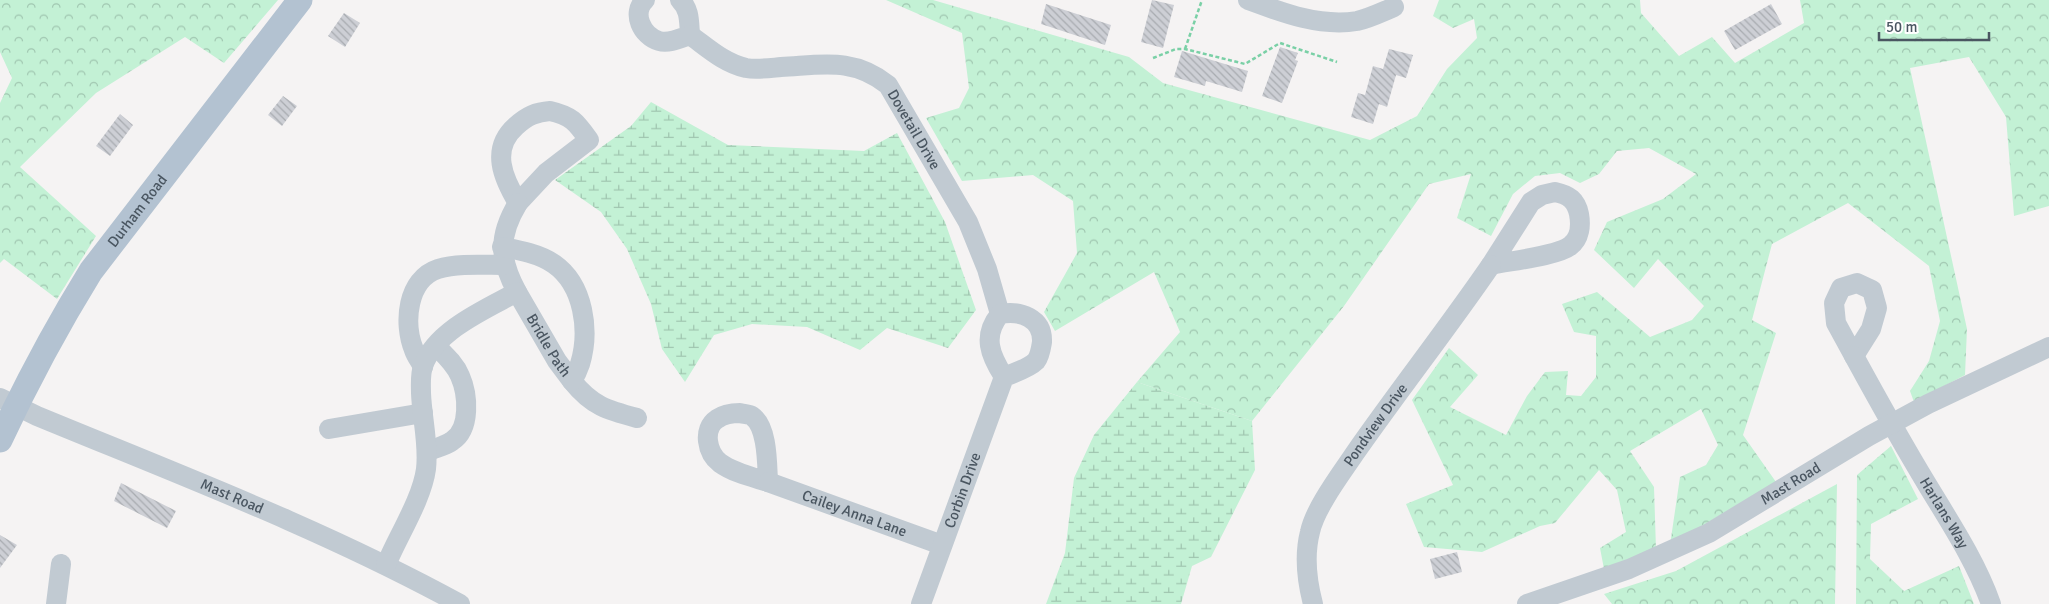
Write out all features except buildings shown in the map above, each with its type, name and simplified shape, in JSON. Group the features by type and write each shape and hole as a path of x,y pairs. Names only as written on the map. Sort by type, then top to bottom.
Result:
{"main road":[{"name":"Durham Road","path":"0,440 8,401 91,271 300,0"}],"street":[{"path":"645,0 640,4 638,16 640,26 648,35 659,41 671,41 690,35 689,16 684,4 680,0"},
{"path":"1248,0 1298,17 1324,22 1360,20 1394,7"},
{"name":"Dovetail Drive","path":"690,35 720,58 748,68 837,64 856,67 874,74 888,85 968,222 987,269 1000,314"},
{"path":"423,367 413,348 410,330 410,306 420,281 428,274 439,269 503,256 509,218 518,203 546,173 589,140 575,120 564,114 550,111 537,112 525,118 510,130 503,142 500,153 501,167 505,181 518,203"},
{"name":"Pondview Drive","path":"1313,604 1307,553 1310,531 1335,483 1491,265 1532,202 1542,195 1556,192 1568,195 1575,203 1580,225 1577,239 1570,246 1556,252 1491,265"},
{"name":"Bridle Path","path":"524,252 554,264 566,276 575,290 582,307 584,326 580,363 572,381 557,361 517,292 503,256 524,252"},
{"path":"386,565 421,488 426,471 427,452 421,387 423,367 436,346 446,335 464,321 517,292"},
{"path":"1013,311 1026,315 1037,325 1042,334 1042,348 1038,359 1026,368 1004,377 994,361 990,344 993,322 1000,314 1013,311"},
{"path":"427,452 454,440 466,417 465,396 460,376 452,363 436,346"},
{"name":"Mast Road","path":"1527,604 1629,569 1709,533 1891,424 1970,383 2049,347"},
{"name":"Harlans Way","path":"1854,356 1891,424 1960,539 1976,569 1991,604"},
{"name":"Corbin Drive","path":"921,604 1004,377"},
{"path":"572,381 589,401 599,407 637,418"},
{"name":"Mast Road","path":"8,401 46,420 320,534 386,565 460,604"},
{"path":"330,430 423,413"},
{"name":"Cailey Anna Lane","path":"768,482 942,545"},
{"path":"56,604 62,564"}],"path":[{"path":"1185,49 1202,0"},
{"path":"1153,58 1176,49 1185,49 1245,64 1280,43 1337,62"}],"green space":[{"path":"0,0 278,0 224,63 185,37 96,93 20,167 96,236 57,299 4,259 0,263 0,103 12,78 0,52"},
{"path":"886,0 933,0 1129,57 1163,83 1370,140 1417,116 1447,69 1477,38 1474,19 1453,28 1433,16 1439,0 1640,0 1641,13 1679,56 1712,37 1735,63 1804,23 1800,0 2049,0 2049,206 2014,216 2006,117 1969,57 1910,68 1967,329 1965,375 1914,402 1910,391 1929,361 1940,321 1929,266 1848,203 1772,244 1752,320 1776,333 1743,435 1776,482 1670,545 1680,477 1706,465 1718,445 1701,409 1630,451 1654,487 1656,549 1604,569 1600,548 1626,532 1617,490 1599,470 1555,523 1540,526 1482,552 1424,547 1406,504 1453,485 1412,400 1449,348 1478,375 1450,407 1506,435 1527,396 1545,372 1568,371 1566,395 1581,396 1596,377 1596,336 1574,332 1562,304 1597,292 1650,337 1692,320 1704,306 1658,259 1634,288 1594,250 1607,222 1663,199 1696,174 1649,148 1617,151 1599,174 1580,183 1560,173 1535,176 1513,194 1491,236 1457,218 1471,174 1429,184 1344,306 1252,421 1137,382 1180,332 1154,272 1055,331 1044,312 1077,253 1073,201 1033,175 962,181 926,118 959,108 969,88 962,33"},
{"path":"651,102 728,145 864,151 897,133 945,222 976,310 948,348 887,328 860,350 807,327 752,324 714,335 685,382 662,349 651,304 627,249 601,212 555,180 631,126"},
{"path":"1137,382 1252,421 1255,470 1211,557 1192,566 1181,604 1046,604 1065,553 1074,478 1094,435"},
{"path":"1891,446 1918,499 1871,524 1870,559 1904,591 1959,566 1974,604 1856,604 1857,475"},
{"path":"1837,484 1835,604 1612,604 1604,594 1676,571"}]}
